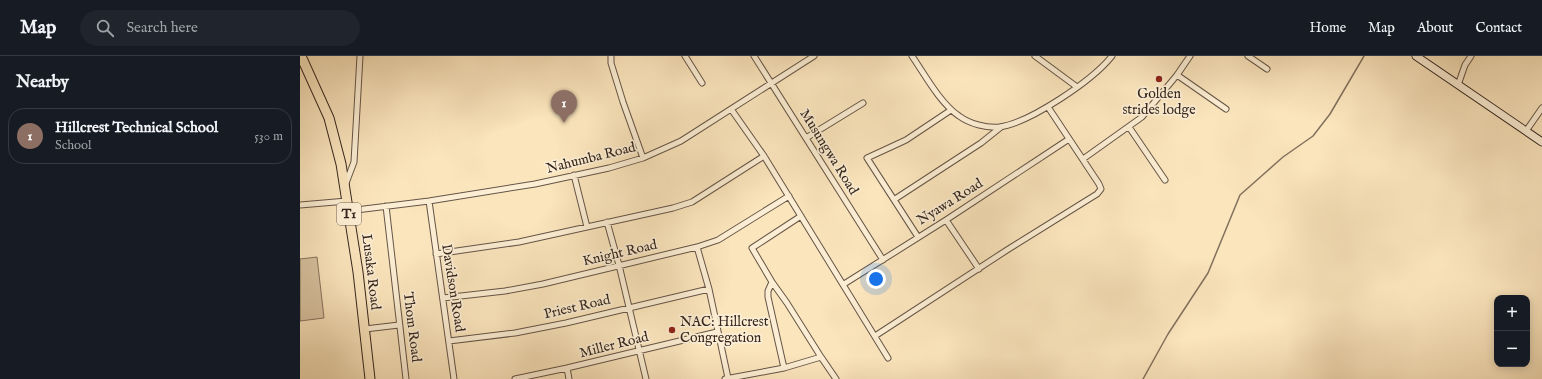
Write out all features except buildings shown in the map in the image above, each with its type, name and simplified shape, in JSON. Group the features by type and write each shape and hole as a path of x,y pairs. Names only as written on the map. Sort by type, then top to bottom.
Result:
{"highway":[{"name":"Lusaka Road","path":"301,56 329,118 341,164 358,272 370,379"}],"street":[{"path":"345,186 354,162 360,56"},
{"path":"611,56 611,63 623,102 643,158"},
{"path":"685,56 702,83"},
{"name":"Musungwa Road","path":"754,56 883,260"},
{"name":"Nahumba Road","path":"348,211 428,201 535,184 608,168 643,158 681,141 814,56"},
{"path":"912,56 951,110 960,117 977,125 1001,127"},
{"path":"1035,56 1077,87"},
{"path":"1082,159 1129,127 1150,109 1190,56"},
{"path":"1248,56 1267,69"},
{"path":"1416,56 1542,142"},
{"path":"1458,85 1465,65 1471,56"},
{"path":"895,199 981,143 1001,127 1026,118 1077,87 1110,57"},
{"path":"1177,75 1226,109"},
{"path":"806,138 863,103"},
{"path":"875,336 1097,194 1100,189 1100,184 1048,106"},
{"path":"731,108 764,156 844,284 888,358"},
{"path":"1526,131 1542,108"},
{"path":"918,236 867,158 906,140 951,110"},
{"path":"1129,127 1166,180"},
{"name":"Nyawa Road","path":"844,284 918,236 946,220 1069,139"},
{"path":"436,254 519,242 673,208 692,202 764,156"},
{"path":"574,175 586,227"},
{"name":"Knight Road","path":"443,298 528,287 697,247 718,240 789,196"},
{"path":"300,205 347,201"},
{"name":"Davidson Road","path":"428,201 454,379"},
{"name":"Thom Road","path":"386,206 406,379"},
{"path":"801,216 752,248 772,282 791,308 836,379"},
{"path":"946,220 979,269"},
{"path":"607,222 619,265 638,351 646,379"},
{"path":"697,247 709,289 727,379 784,368 821,357"},
{"path":"772,282 768,291 768,297 784,368"},
{"name":"Priest Road","path":"449,341 515,333 566,323 628,307 709,289"},
{"path":"365,329 399,325"},
{"name":"Miller Road","path":"515,379 717,332"},
{"path":"567,368 568,379"}],"shaded area":[{"path":"317,257 324,318 300,321 300,259"}],"waterway":[{"path":"1143,379 1168,334 1208,273 1240,195 1283,157 1313,136 1330,114 1364,56"}],"place":[{"name":"Golden strides lodge","path":"1159,79"},
{"name":"Hillcrest Technical School","path":"564,123"},
{"name":"NAC: Hillcrest Congregation","path":"672,330"}]}
